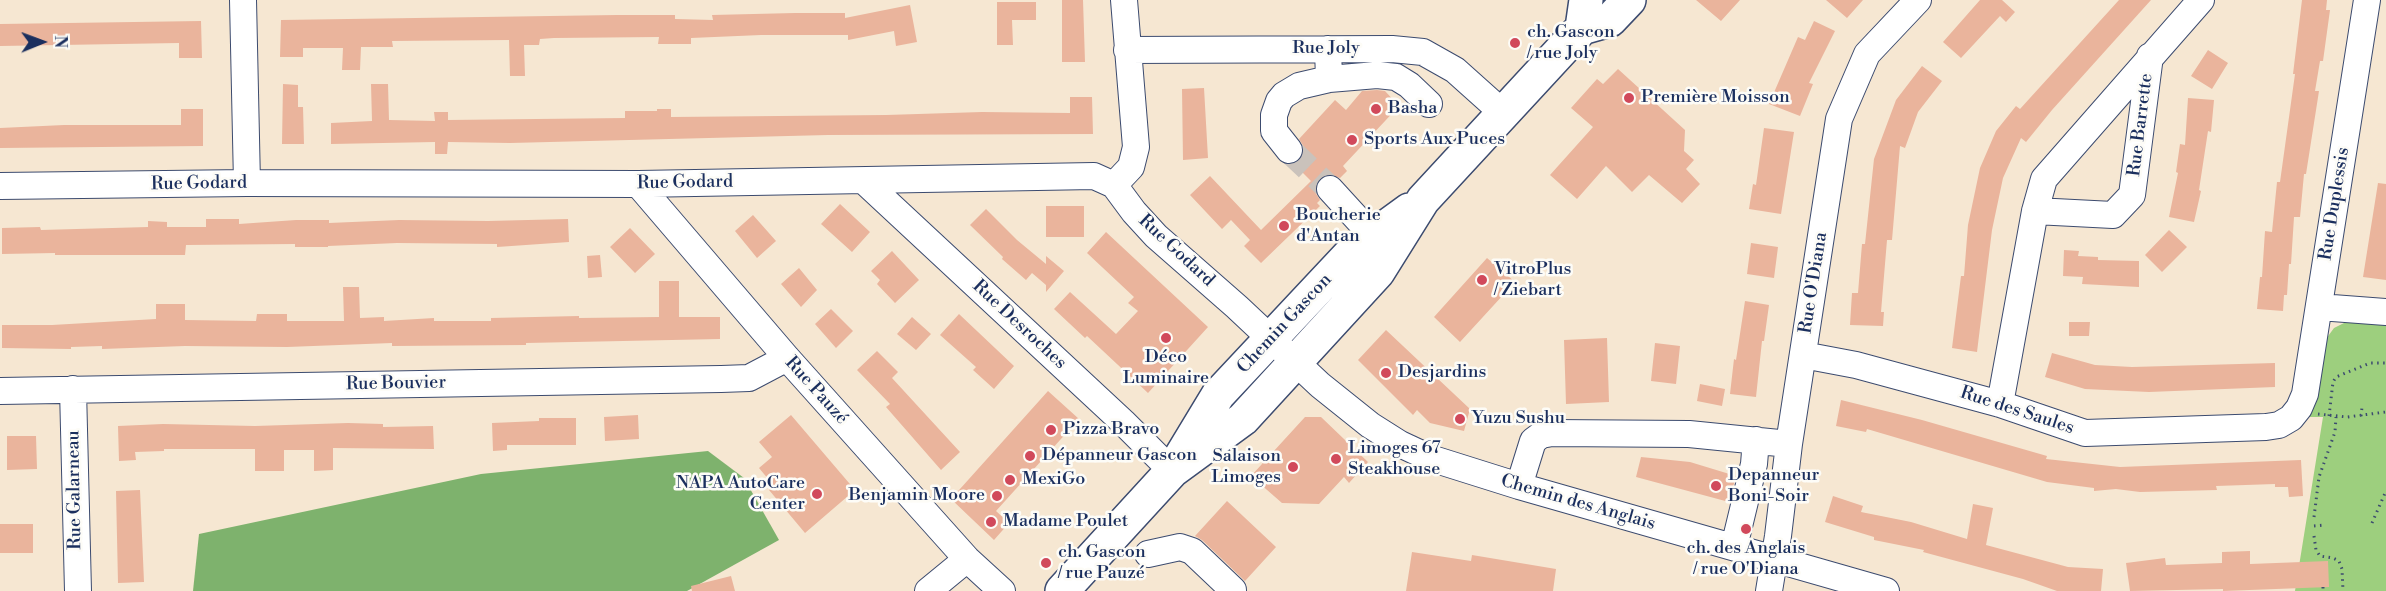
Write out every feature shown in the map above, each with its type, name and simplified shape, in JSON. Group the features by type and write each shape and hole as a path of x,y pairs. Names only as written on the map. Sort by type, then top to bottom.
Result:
{"main road":[{"name":"Chemin Gascon","path":"1172,471 1244,419 1378,272 1423,200 1503,113 1584,14 1610,20 1629,0"},
{"name":"Chemin Gascon","path":"1062,591 1172,471 1218,395 1354,250 1423,200"}],"street":[{"path":"243,0 247,183"},
{"path":"1114,185 1131,167 1136,147 1124,0"},
{"name":"Rue O'Diana","path":"1769,591 1839,119 1867,54 1918,0"},
{"name":"Rue Barrette","path":"2000,404 2035,211 2044,179 2201,0"},
{"name":"Rue Duplessis","path":"2305,411 2305,394 2367,0"},
{"path":"1328,49 1329,79"},
{"path":"1392,49 1392,76"},
{"name":"Rue Joly","path":"1127,50 1392,49 1423,52 1443,61 1503,113"},
{"name":"Rue Barrette","path":"2035,211 2113,215 2133,195 2150,56"},
{"path":"1289,150 1274,131 1274,115 1284,95 1299,86 1329,79 1392,76 1409,85 1429,104"},
{"name":"Rue Godard","path":"0,186 247,183 638,184 1094,176 1114,185 1156,236 1296,362"},
{"name":"Rue Desroches","path":"864,181 1172,471"},
{"name":"Rue Pauzé","path":"638,184 787,358 967,559 1002,591"},
{"path":"1330,189 1373,236"},
{"path":"2319,307 2386,312"},
{"name":"Rue des Saules","path":"1803,355 1856,365 2000,404 2085,433 2266,427 2279,424 2305,411"},
{"name":"Rue Bouvier","path":"0,391 748,378 787,358"},
{"name":"Chemin des Anglais","path":"1296,362 1352,411 1400,444 1438,461 1886,591"},
{"name":"Rue Galarneau","path":"73,389 78,591"},
{"path":"1519,486 1533,441 1546,434 1664,433 1789,444"},
{"path":"1734,548 1750,481 1756,440"},
{"path":"1750,481 1784,485"},
{"path":"1148,554 1180,548 1192,551 1233,590"},
{"path":"928,591 967,559"},
{"path":"63,591 78,591"}],"path":[{"path":"2329,416 2336,377 2370,363 2386,363"},
{"path":"2361,416 2362,407"},
{"path":"2305,411 2337,417 2386,412"},
{"path":"2314,517 2319,477 2335,432 2337,417"},
{"path":"2372,523 2386,491"},
{"path":"2314,526 2325,525"},
{"path":"2314,536 2316,550 2320,556 2339,561 2342,569 2343,591"}],"green space":[{"path":"2346,322 2386,325 2386,591 2295,591 2323,417 2308,417 2317,398 2326,339 2334,328"},
{"path":"708,451 744,478 779,540 687,591 193,591 199,534 481,474"}],"building":[{"path":"1062,0 1083,0 1085,62 1062,62"},
{"path":"1696,0 1740,0 1721,21"},
{"path":"1826,0 1863,0 1847,18"},
{"path":"1980,0 2002,0 2015,12 2006,22 2000,16 1961,58 1943,42"},
{"path":"2119,0 2151,0 2026,142 2021,138 2003,178 1992,230 1977,352 1952,348 1961,276 1964,276 1968,225 1980,168 1996,131 2016,106 2020,109"},
{"path":"2302,0 2327,0 2326,10 2330,10 2323,61 2320,61 2315,91 2319,91 2306,174 2304,174 2300,217 2294,217 2291,264 2289,264 2287,295 2284,295 2283,311 2257,309 2265,231 2272,232 2277,182 2280,182 2295,74 2293,74"},
{"path":"997,2 1036,2 1036,20 1012,20 1013,45 997,45"},
{"path":"910,5 917,42 896,46 894,31 848,40 848,35 761,35 691,38 691,44 658,44 659,37 540,39 539,45 524,45 525,76 510,76 509,40 392,41 393,47 361,47 360,70 342,70 343,48 303,48 303,57 280,57 281,20 675,15 675,19 713,20 712,15 795,13 845,13 845,18"},
{"path":"201,21 202,58 179,58 179,43 0,46 0,24"},
{"path":"1814,21 1835,31 1809,83 1813,84 1800,116 1769,104 1798,37 1805,40"},
{"path":"2208,50 2228,63 2212,89 2191,76"},
{"path":"1922,66 1942,81 1918,112 1905,148 1900,146 1892,240 1887,240 1881,312 1884,312 1883,326 1850,325 1852,293 1858,293 1862,244 1865,244 1874,159 1896,100"},
{"path":"1618,69 1685,130 1684,151 1694,160 1686,169 1700,184 1682,203 1649,175 1632,192 1606,166 1577,199 1550,175 1593,127 1571,108 1597,79 1603,84"},
{"path":"283,84 298,85 298,107 303,107 304,144 282,144"},
{"path":"371,84 388,84 389,120 435,121 434,112 448,112 448,120 625,118 625,111 657,111 657,109 671,109 671,117 982,112 1070,113 1070,97 1092,97 1093,134 828,135 510,143 448,142 447,154 435,154 435,142 331,144 331,123 372,121"},
{"path":"1204,88 1208,158 1183,160 1182,89"},
{"path":"1362,91 1385,91 1399,106 1343,166 1347,171 1340,178 1327,174 1319,178 1315,192 1320,200 1317,203 1320,206 1261,263 1244,246 1250,240 1231,220 1222,229 1190,195 1210,176 1261,230 1311,181 1294,164 1303,155 1304,147 1299,139 1335,100 1346,110"},
{"path":"2188,98 2214,100 2211,132 2208,131 2199,190 2201,191 2194,222 2169,217 2178,173 2176,172 2180,144 2185,145"},
{"path":"181,109 203,109 203,146 0,148 0,128 64,125 181,125"},
{"path":"1764,128 1794,132 1781,214 1749,209 1753,184 1756,185"},
{"path":"2378,183 2386,184 2386,280 2363,277"},
{"path":"840,204 870,232 852,252 821,224"},
{"path":"1046,206 1084,206 1084,237 1046,237"},
{"path":"986,209 1017,240 1046,264 1046,256 1064,271 1046,292 1046,285 1032,273 1026,280 1002,259 1003,257 970,225"},
{"path":"753,215 776,241 757,258 735,231"},
{"path":"206,219 239,219 239,224 296,220 329,220 329,223 399,220 568,219 569,242 497,247 497,244 397,243 328,247 295,247 295,244 186,245 185,255 2,254 2,228 40,227 41,230 148,227 148,221 167,222 167,227 206,227"},
{"path":"630,228 655,254 635,273 610,247"},
{"path":"2169,230 2187,247 2162,272 2145,255"},
{"path":"1106,232 1208,327 1148,393 1087,336 1085,338 1054,309 1070,292 1116,334 1138,311 1128,303 1134,297 1087,253"},
{"path":"1751,243 1778,247 1774,278 1747,274"},
{"path":"2064,250 2079,251 2078,256 2098,257 2098,260 2139,261 2139,287 2082,284 2083,277 2063,276"},
{"path":"892,251 919,280 895,303 877,284 880,280 871,271"},
{"path":"600,255 602,277 588,278 587,256"},
{"path":"1487,258 1515,282 1460,342 1434,317"},
{"path":"799,268 817,290 801,307 781,284"},
{"path":"659,281 679,281 679,317 720,317 720,339 526,343 526,345 392,346 392,343 287,347 2,348 2,325 52,325 156,319 156,304 185,304 185,320 256,321 257,314 287,314 287,321 344,321 343,287 359,287 360,318 384,317 384,321 434,318 434,321 491,321 491,318 659,317"},
{"path":"1745,301 1769,305 1764,341 1762,341 1756,397 1730,394"},
{"path":"831,309 853,331 836,348 815,324"},
{"path":"959,314 1014,366 994,389 973,370 976,367 940,335"},
{"path":"912,317 931,334 916,350 897,334"},
{"path":"2069,322 2090,322 2089,336 2069,336"},
{"path":"1386,330 1470,409 1464,431 1430,423 1417,410 1413,415 1358,360"},
{"path":"1607,338 1609,402 1566,404 1564,340"},
{"path":"1655,343 1680,346 1676,384 1651,381"},
{"path":"877,351 898,372 892,378 960,452 941,470 886,407 890,404 857,370"},
{"path":"2052,353 2095,365 2132,367 2275,363 2275,387 2149,392 2085,389 2045,377"},
{"path":"1700,384 1725,389 1722,406 1697,401"},
{"path":"1048,391 1079,419 996,511 1009,523 994,540 951,499"},
{"path":"1841,400 1922,420 2047,456 2046,459 2120,467 2301,460 2303,496 2289,497 2288,487 2275,487 2275,484 2216,486 2217,490 2140,492 2116,489 2094,491 2094,488 2047,482 1867,429 1866,432 1836,426"},
{"path":"638,415 639,439 605,441 604,417"},
{"path":"791,415 855,490 805,533 769,490 774,486 759,468 772,457 759,442"},
{"path":"1305,417 1321,417 1368,462 1349,483 1344,477 1319,504 1282,503 1251,476"},
{"path":"539,418 576,418 576,445 507,445 507,450 493,451 492,423 539,421"},
{"path":"383,424 383,427 433,426 434,449 333,448 333,470 314,471 314,450 284,450 284,471 255,471 255,449 164,449 164,451 135,452 136,460 119,461 118,426"},
{"path":"7,436 36,436 37,469 7,470"},
{"path":"1641,457 1690,462 1736,476 1729,502 1636,477"},
{"path":"140,490 144,582 118,583 116,491"},
{"path":"1833,496 1863,506 1861,512 1911,522 1967,539 1973,504 1993,508 1986,545 2068,567 2103,569 2101,591 2057,591 2023,579 1923,552 1924,550 1874,540 1874,537 1825,522"},
{"path":"1227,501 1276,547 1245,581 1195,536"},
{"path":"0,524 33,524 33,553 0,553"},
{"path":"2250,551 2250,564 2328,561 2329,587 2223,591 2223,589 2130,591 2126,563 2165,558 2166,565 2222,563 2222,552"},
{"path":"1412,552 1471,561 1472,555 1556,569 1553,591 1406,591"},
{"path":"731,576 735,591 692,591 691,586"}],"tunnel":[{"path":"1289,150 1330,189"}],"place":[{"name":"ch. Gascon / rue Joly","path":"1515,43"},
{"name":"Première Moisson","path":"1629,98"},
{"name":"Basha","path":"1376,109"},
{"name":"Sports Aux Puces","path":"1352,140"},
{"name":"Boucherie d'Antan","path":"1284,226"},
{"name":"VitroPlus / Ziebart","path":"1482,280"},
{"name":"Déco Luminaire","path":"1166,338"},
{"name":"Desjardins","path":"1386,373"},
{"name":"Yuzu Sushu","path":"1460,419"},
{"name":"Pizza Bravo","path":"1051,430"},
{"name":"Dépanneur Gascon","path":"1030,456"},
{"name":"Limoges 67 Steakhouse","path":"1336,459"},
{"name":"Salaison Limoges","path":"1293,467"},
{"name":"MexiGo","path":"1010,480"},
{"name":"Depanneur Boni-Soir","path":"1716,486"},
{"name":"NAPA AutoCare Center","path":"817,494"},
{"name":"Benjamin Moore","path":"997,496"},
{"name":"Madame Poulet","path":"991,522"},
{"name":"ch. des Anglais / rue O'Diana","path":"1746,529"},
{"name":"ch. Gascon / rue Pauzé","path":"1046,563"}]}
